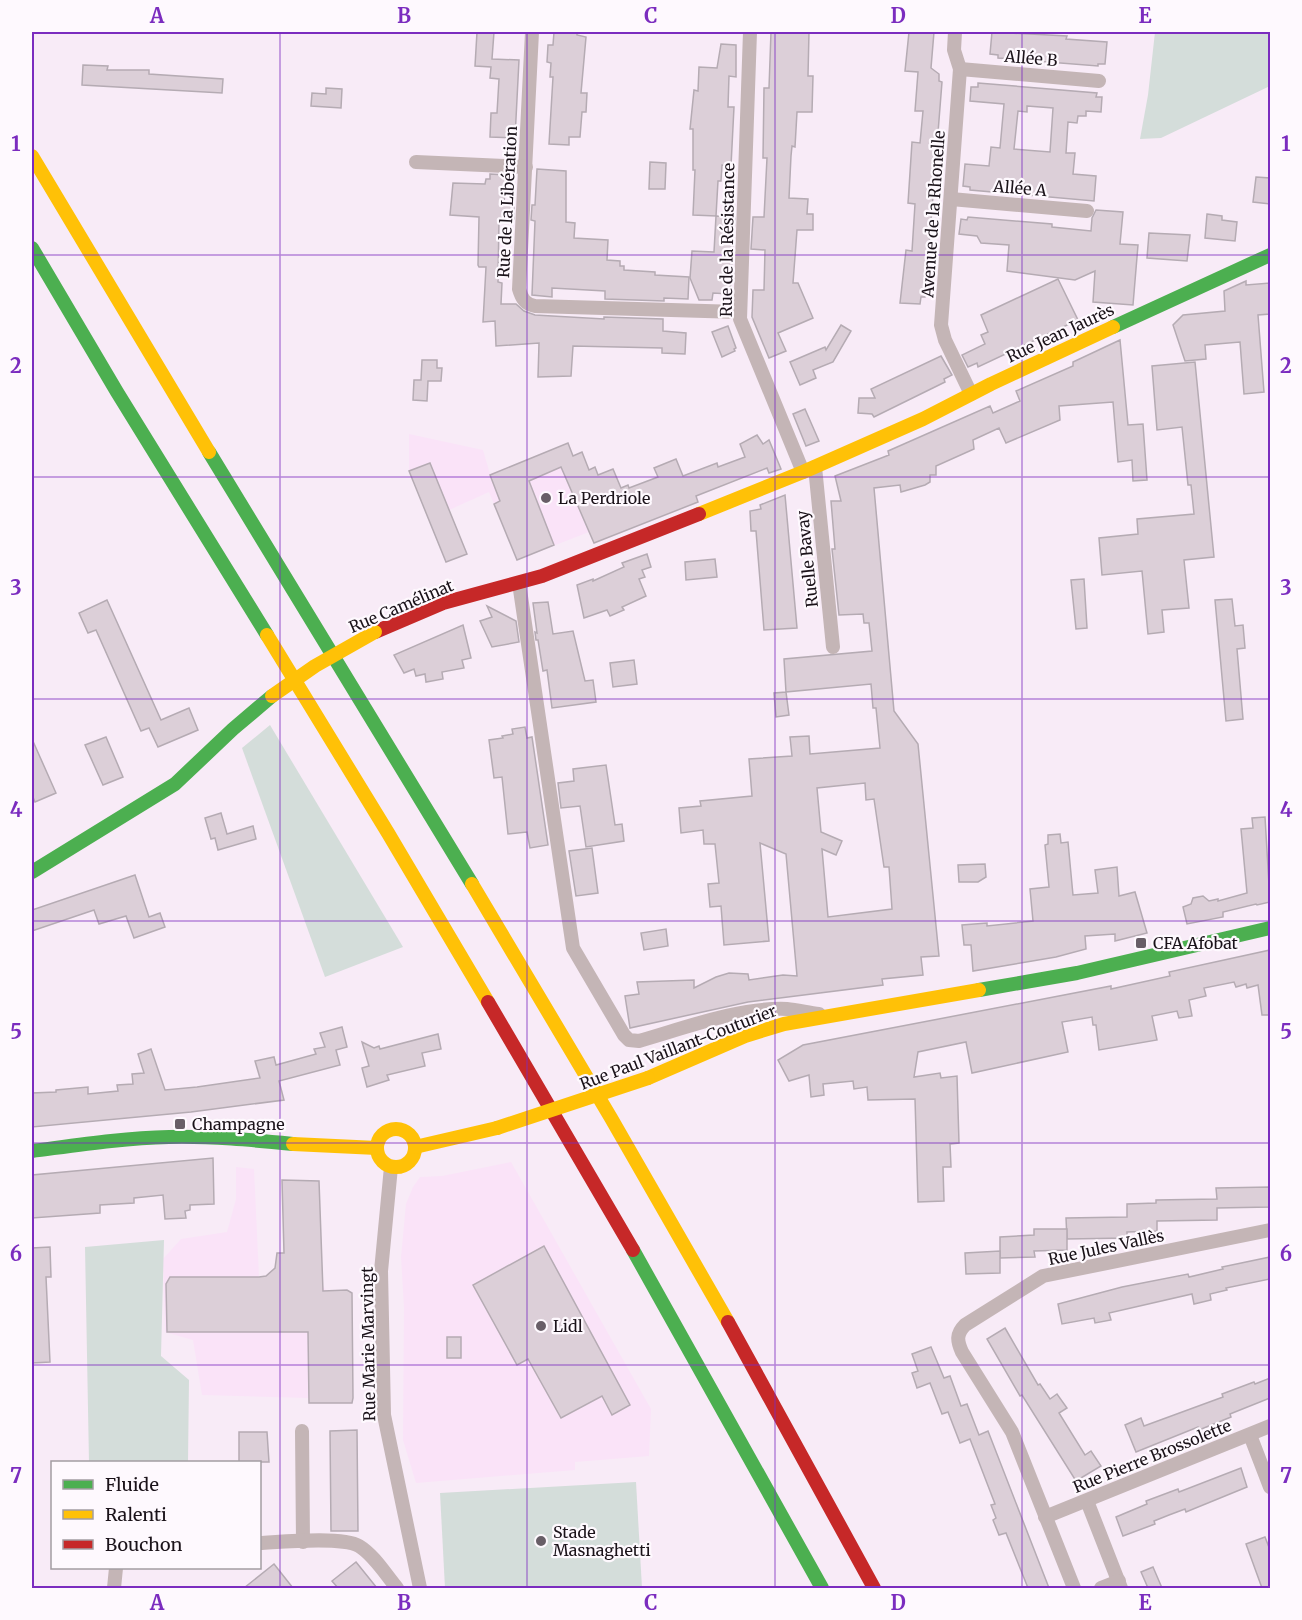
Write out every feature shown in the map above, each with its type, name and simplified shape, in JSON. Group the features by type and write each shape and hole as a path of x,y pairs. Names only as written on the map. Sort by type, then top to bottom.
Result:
{"main road":[{"path":"32,156 112,293 542,1002 663,1207 874,1588"},
{"path":"32,248 495,1014 657,1291 822,1588"},
{"name":"Rue Jean Jaurès","path":"864,445 1270,255"},
{"name":"Rue Camélinat","path":"32,872 175,784 272,696 327,658 375,632 443,603 542,576 809,470 864,445"},
{"name":"Rue Paul Vaillant-Couturier","path":"415,1146 497,1128 648,1078 758,1031 784,1024 1077,973 1270,928"},
{"path":"393,1130 407,1134 415,1146 413,1157 402,1167 391,1167 382,1161 377,1148 383,1135 393,1130"},
{"path":"32,1151 139,1139 187,1137 215,1137 303,1146 377,1148"},
{"path":"788,1525 816,1588"},
{"path":"856,1554 880,1588"}],"street":[{"name":"Rue de la Libération","path":"532,32 519,289 523,300 535,306 739,312"},
{"name":"Rue de la Résistance","path":"750,32 739,312 741,325 809,470"},
{"name":"Avenue de la Rhonelle","path":"955,32 954,50 960,69 941,325 945,340 971,394"},
{"name":"Allée B","path":"960,69 1099,81"},
{"path":"416,162 526,167"},
{"name":"Allée A","path":"951,199 1087,211"},
{"name":"Ruelle Bavay","path":"809,470 833,647"},
{"path":"519,584 573,948 624,1035 629,1040 639,1041 719,1018 775,1010 786,1009 827,1016"},
{"name":"Rue Marie Marvingt","path":"391,1167 381,1271 384,1415 420,1588"},
{"name":"Rue Jules Vallès","path":"1074,1588 1008,1425 962,1352 957,1340 960,1329 1043,1276 1270,1230"},
{"name":"Rue Pierre Brossolette","path":"1045,1517 1270,1426"},
{"path":"302,1431 303,1542"},
{"path":"1250,1435 1269,1480"},
{"path":"1087,1500 1120,1585 1101,1588"},
{"path":"261,1543 346,1542 358,1546 397,1588"},
{"path":"114,1588 116,1569"}],"shaded area":[{"path":"1155,32 1270,32 1270,86 1161,138 1140,139 1148,95"},
{"name":"La Perdriole","path":"409,434 483,450 490,474 568,443 573,456 582,452 614,535 594,544 589,532 517,560 489,492 449,510 467,554 446,562 409,471"},
{"path":"270,725 403,947 325,977 242,748"},
{"path":"511,1162 651,1409 649,1456 575,1462 575,1470 416,1483 403,1440 404,1307 401,1257 406,1204 420,1177 442,1176"},
{"path":"236,1167 254,1169 259,1277 266,1276 275,1268 277,1253 284,1253 285,1180 318,1181 323,1286 327,1291 347,1290 352,1295 353,1398 349,1403 313,1403 308,1398 202,1395 193,1340 165,1332 163,1259 181,1239 227,1232 236,1199"},
{"path":"164,1240 161,1356 189,1380 188,1461 89,1461 85,1247"},
{"name":"Stade Masnaghetti","path":"636,1482 642,1588 445,1588 440,1493"}],"building":[{"path":"477,32 494,32 492,59 519,60 515,138 490,137 491,113 497,113 499,79 490,78 491,67 475,66"},
{"path":"554,32 577,32 577,35 586,37 581,93 587,93 586,112 582,112 580,137 569,137 569,145 549,144 553,77 550,77 551,63 547,62 548,45 553,45"},
{"path":"771,32 809,32 808,76 813,76 812,112 797,112 795,147 792,146 791,156 789,198 808,199 807,214 813,214 813,230 797,230 793,283 798,283 813,318 778,333 786,351 769,358 752,317 753,290 764,290 765,250 751,249 753,217 764,217 767,158 763,158 764,88 769,88"},
{"path":"909,32 934,32 931,68 939,74 939,81 942,82 925,297 921,297 920,304 900,303 906,250 912,251 915,204 908,203 912,142 920,143 923,111 915,111 918,72 905,71"},
{"path":"992,32 1067,36 1066,39 1107,42 1105,64 1098,64 1098,66 998,58 998,55 990,54"},
{"path":"721,44 736,45 736,77 729,76 728,107 734,107 731,166 722,165 721,181 718,181 716,216 693,215 695,170 693,170 693,129 690,129 694,90 698,91 699,67 717,68"},
{"path":"83,65 108,66 107,70 149,70 149,74 223,79 222,93 82,85"},
{"path":"978,83 1097,93 1096,97 1102,97 1101,112 1086,111 1086,116 1078,116 1077,123 1068,122 1066,153 1075,153 1073,174 1096,176 1094,201 970,190 970,187 963,186 965,164 989,166 991,147 1000,148 1004,104 970,101 971,87 978,87","holes":["1027,106 1053,108 1050,152 1014,149 1018,111 1027,112"]},
{"path":"326,88 342,89 341,108 311,106 312,93 326,94"},
{"path":"650,162 666,163 665,189 649,189"},
{"path":"537,169 566,171 566,222 575,223 574,238 608,240 607,260 620,261 620,266 624,266 624,270 689,277 688,299 664,298 664,301 605,299 605,291 552,288 552,297 532,295 535,221 531,220 532,205 535,205"},
{"path":"490,174 506,175 504,204 514,204 514,219 499,219 498,282 502,283 501,304 516,304 524,311 535,315 604,319 604,317 663,319 663,331 686,333 685,354 662,353 662,348 573,346 571,376 538,377 539,343 496,346 495,321 483,322 486,267 478,265 479,217 450,215 453,183 485,184 486,179 490,179"},
{"path":"1256,177 1270,178 1270,204 1253,202"},
{"path":"1096,210 1123,212 1120,244 1138,245 1133,305 1093,302 1095,271 1075,280 1007,271 1009,245 981,243 977,236 959,234 961,219 967,220 968,217 1052,224 1052,227 1091,231 1092,218"},
{"path":"1207,214 1222,216 1222,220 1237,222 1235,241 1205,238"},
{"path":"716,216 735,217 730,294 713,293 712,300 699,300 690,278 692,251 714,252"},
{"path":"1149,233 1190,235 1187,261 1147,258"},
{"path":"1058,279 1078,320 978,367 977,363 968,367 962,355 985,344 981,335 988,332 981,315"},
{"path":"1246,281 1246,285 1270,283 1270,314 1258,315 1264,392 1244,394 1240,342 1205,345 1206,359 1185,361 1173,325 1183,315 1225,311 1224,291"},
{"path":"841,325 851,331 833,362 813,370 816,378 800,385 790,362 825,347 826,350"},
{"path":"728,326 736,348 735,351 722,357 712,332"},
{"path":"1120,340 1128,425 1143,424 1147,480 1133,481 1132,460 1118,462 1113,402 1059,406 1060,420 1006,443 999,428 973,440 974,449 936,466 936,475 930,475 930,482 925,485 901,492 900,485 874,488 894,711 918,744 939,956 921,957 923,975 882,979 883,985 748,1002 630,1028 625,996 639,994 637,982 694,980 694,988 729,973 748,974 749,980 783,975 797,976 786,854 760,843 769,941 724,945 721,906 710,907 708,884 719,883 715,844 704,844 703,830 681,833 679,808 701,806 700,801 752,796 749,759 792,756 790,737 809,736 810,754 880,748 871,684 786,692 784,659 872,651 869,623 864,623 863,614 839,615 832,549 835,549 831,501 841,501 835,476 889,455 888,451 990,406 993,413 1020,401 1016,391 1073,366 1073,362","holes":["865,783 866,800 874,799 884,867 889,867 892,909 828,917 822,849 836,855 842,841 821,832 817,788"]},
{"path":"941,356 952,375 944,379 945,382 874,417 872,414 858,413 859,398 875,398 871,389"},
{"path":"422,360 437,360 437,368 442,368 441,381 428,381 427,401 413,400 414,380 421,380"},
{"path":"1195,362 1214,557 1184,560 1189,608 1162,610 1164,632 1148,634 1142,571 1102,575 1099,538 1138,534 1137,519 1194,514 1191,485 1188,485 1182,427 1157,430 1152,366"},
{"path":"805,409 819,441 806,446 793,414"},
{"path":"757,435 763,444 769,440 781,469 769,473 767,468 696,496 698,502 594,543 561,467 529,481 554,545 517,560 494,504 500,501 490,475 568,443 573,456 582,452 589,470 595,467 598,475 613,469 621,488 628,485 629,488 658,477 654,468 676,459 683,476 717,463 718,467 745,457 740,444"},
{"path":"430,463 467,554 446,562 409,471"},
{"path":"785,495 797,628 764,630 756,531 751,531 750,511 761,509 760,505"},
{"path":"647,554 651,567 642,570 645,577 639,579 646,596 622,607 624,610 610,616 607,610 584,618 577,585 593,579 593,581 624,567 622,563"},
{"path":"715,559 717,577 686,580 685,562"},
{"path":"1084,579 1087,628 1076,629 1071,580"},
{"path":"1232,599 1235,626 1243,625 1245,648 1237,649 1243,719 1226,721 1215,600"},
{"path":"107,600 161,720 189,708 198,730 158,747 149,728 141,731 96,630 88,633 79,613"},
{"path":"548,602 553,634 573,631 585,681 593,680 596,702 552,708 547,670 543,671 538,640 536,640 533,603"},
{"path":"487,606 516,621 519,642 492,647 480,621 492,617"},
{"path":"463,625 471,658 462,660 464,668 442,672 443,679 426,682 425,674 416,676 414,669 404,673 394,655"},
{"path":"634,660 637,684 613,687 610,663"},
{"path":"786,692 789,715 776,717 774,693"},
{"path":"525,727 527,738 532,737 548,845 530,848 527,832 508,834 502,777 494,778 489,740 503,738 502,736 513,734 512,729"},
{"path":"106,737 123,777 103,785 85,745"},
{"path":"32,739 56,793 35,802 32,795"},
{"path":"606,765 615,825 622,824 624,841 586,847 580,806 561,808 558,783 574,781 573,769"},
{"path":"221,813 227,834 253,826 256,839 218,850 215,838 211,839 205,818"},
{"path":"1265,817 1270,902 1223,912 1223,917 1187,924 1183,907 1191,904 1193,898 1203,896 1209,901 1218,899 1218,901 1247,893 1241,829 1253,828 1252,818"},
{"path":"1060,834 1061,843 1068,842 1073,895 1098,893 1095,870 1117,867 1119,896 1135,892 1147,933 1115,941 1115,934 1085,936 1086,949 1056,957 973,971 971,945 964,945 962,925 987,923 987,926 1033,921 1030,889 1049,887 1045,845 1048,844 1048,835"},
{"path":"592,848 598,893 576,896 569,851"},
{"path":"985,864 986,877 978,882 959,882 958,865"},
{"path":"135,875 149,917 160,913 165,927 134,938 126,916 99,924 94,910 32,931 32,910"},
{"path":"666,929 668,946 644,950 641,933"},
{"path":"1270,950 1270,1015 1262,1015 1258,985 1247,988 1246,984 1236,987 1234,982 1204,988 1206,996 1189,1000 1192,1016 1179,1018 1177,1011 1152,1016 1157,1040 1099,1050 1096,1025 1093,1025 1092,1017 1062,1022 1068,1052 972,1073 966,1042 918,1052 914,1077 940,1073 941,1078 957,1076 959,1143 950,1144 951,1167 943,1167 944,1201 918,1202 915,1099 868,1100 867,1087 854,1089 853,1081 823,1084 824,1095 811,1097 809,1075 789,1081 778,1060 803,1045 1111,986 1111,989 1170,976 1169,972"},
{"path":"342,1027 347,1047 336,1050 340,1065 279,1081 284,1100 191,1112 32,1127 32,1093 88,1087 88,1094 118,1091 117,1085 133,1084 132,1074 144,1073 138,1054 151,1049 165,1090 197,1087 260,1078 255,1061 274,1057 276,1065 316,1054 314,1049 325,1047 320,1033"},
{"path":"438,1034 441,1049 422,1053 425,1066 387,1075 389,1080 367,1087 362,1068 369,1066 362,1042 374,1048 379,1046 380,1049"},
{"path":"213,1158 214,1204 190,1205 190,1210 185,1211 186,1218 165,1219 163,1195 134,1198 134,1203 100,1205 100,1213 32,1218 32,1175"},
{"path":"282,1180 319,1181 323,1291 347,1290 352,1293 352,1403 309,1403 308,1332 167,1332 166,1284 170,1277 259,1277 266,1276 275,1268 277,1253 284,1253"},
{"path":"1270,1187 1270,1207 1217,1208 1217,1220 1157,1221 1157,1231 1127,1232 1127,1238 1067,1239 1066,1218 1127,1217 1127,1204 1156,1203 1156,1200 1217,1199 1216,1188"},
{"path":"1034,1229 1067,1229 1067,1250 1034,1251 1035,1257 1000,1258 1000,1237 1034,1235"},
{"name":"Lidl","path":"544,1246 630,1405 612,1415 602,1396 561,1418 528,1359 517,1365 473,1285"},
{"path":"50,1247 51,1277 46,1277 50,1362 32,1363 32,1248"},
{"path":"1000,1251 1000,1273 966,1274 965,1253"},
{"path":"1270,1257 1270,1279 1226,1288 1227,1290 1210,1294 1211,1300 1194,1304 1192,1294 1109,1313 1111,1320 1095,1323 1094,1318 1062,1324 1058,1304 1122,1287 1188,1274 1189,1277"},
{"path":"1005,1328 1038,1385 1040,1384 1050,1399 1057,1394 1067,1408 1059,1413 1085,1455 1091,1451 1101,1466 1076,1481 1022,1395 1020,1396 987,1339"},
{"path":"447,1337 461,1337 461,1358 447,1358"},
{"path":"931,1347 944,1378 950,1376 961,1406 967,1404 979,1435 988,1431 1049,1588 1028,1588 1006,1533 999,1535 993,1520 996,1518 991,1505 995,1504 970,1439 960,1443 948,1412 942,1414 930,1383 917,1388 912,1373 918,1371 912,1354"},
{"path":"1270,1378 1270,1398 1230,1414 1231,1417 1199,1430 1198,1427 1136,1452 1125,1425 1141,1418 1144,1426 1223,1397 1222,1394"},
{"path":"357,1430 358,1531 331,1531 330,1431"},
{"path":"239,1432 267,1432 269,1462 239,1461"},
{"path":"1241,1468 1247,1487 1186,1512 1185,1509 1169,1515 1154,1521 1155,1524 1123,1536 1116,1517 1147,1504 1146,1501 1178,1489 1179,1492"},
{"path":"1265,1537 1270,1550 1270,1588 1262,1588 1246,1544"},
{"path":"356,1562 377,1588 338,1588 332,1581"},
{"path":"274,1564 293,1588 244,1588"},
{"path":"1153,1567 1162,1588 1148,1588 1141,1572"}],"traffic: fast":[{"path":"32,248 117,392 267,635"},
{"path":"1113,327 1270,255"},
{"path":"209,452 472,884"},
{"path":"32,872 175,784 272,696"},
{"path":"979,990 1077,973 1270,928"},
{"path":"32,1151 118,1140 169,1137 293,1144"},
{"path":"633,1250 822,1588"}],"traffic: slow":[{"path":"32,156 209,452"},
{"path":"699,514 803,472 923,419 991,384 1113,327"},
{"path":"272,696 315,666 375,632"},
{"path":"267,635 488,1002"},
{"path":"472,884 611,1118 728,1322"},
{"path":"648,1078 745,1036 784,1024 979,990"},
{"path":"497,1128 648,1078"},
{"path":"415,1147 497,1128"},
{"path":"396,1129 409,1135 415,1148 409,1161 396,1167 383,1161 377,1148 383,1135 396,1129"},
{"path":"293,1144 377,1148"}],"traffic: jam":[{"path":"375,632 443,603 542,576 699,514"},
{"path":"488,1002 633,1250"},
{"path":"728,1322 874,1588"}],"place":[{"name":"La Perdriole","path":"546,498"},
{"name":"CFA Afobat","path":"1141,943"},
{"name":"Champagne","path":"180,1124"},
{"name":"Lidl","path":"541,1326"},
{"name":"Stade Masnaghetti","path":"541,1541"}]}
